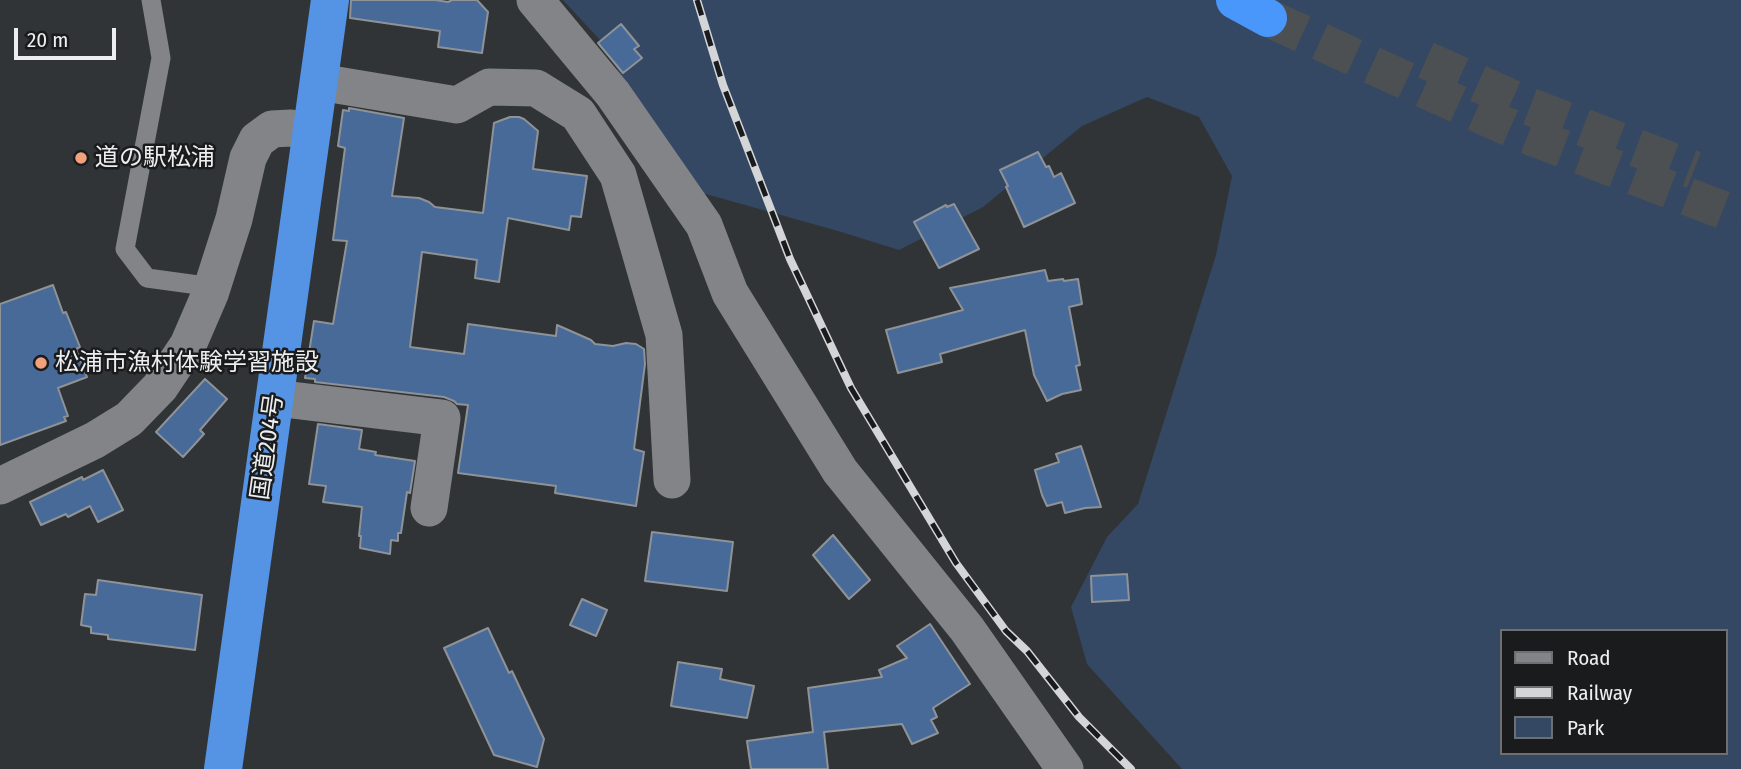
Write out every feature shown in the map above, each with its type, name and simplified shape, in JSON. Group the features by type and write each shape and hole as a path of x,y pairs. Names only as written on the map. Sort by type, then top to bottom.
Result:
{"highway":[{"path":"303,0 316,105"},
{"name":"国道204号","path":"223,769 330,0"},
{"path":"1235,0 1268,18"}],"street":[{"path":"535,0 613,94 704,225 730,293 840,471 967,629 1065,769"},
{"path":"0,486 95,440 129,419 160,387 188,345 213,287 234,219 248,158 257,140 271,129 291,128 316,105 457,105 489,86 536,88 578,114 618,175 664,335 672,480"},
{"path":"275,398 442,418 429,509"}],"lane":[{"path":"150,0 161,58 125,249 146,278 213,287"}],"green space":[{"path":"563,0 1741,0 1741,769 1182,769 1087,664 1071,607 1107,537 1138,504 1216,255 1232,176 1199,117 1147,97 1082,126 983,207 899,250 688,189 600,40"}],"building":[{"path":"351,0 477,0 488,12 482,53 438,47 440,31 350,18"},
{"path":"621,24 639,46 634,49 642,58 623,73 598,43"},
{"path":"349,108 404,118 392,196 419,198 435,207 483,213 494,123 510,117 524,119 538,131 533,169 587,176 581,217 571,216 569,230 508,218 499,282 475,278 477,260 422,252 410,347 464,354 468,324 556,336 557,325 595,344 636,344 644,349 645,364 634,449 644,452 636,506 555,493 556,486 458,473 468,405 457,404 444,397 315,382 315,379 305,378 314,321 333,324 347,241 333,240 345,148 338,146 343,110 349,111"},
{"path":"1038,152 1054,177 1061,173 1075,203 1024,227 1000,170"},
{"path":"954,204 979,249 939,268 914,222 946,205 947,207"},
{"path":"1045,270 1048,281 1078,279 1082,304 1069,307 1080,365 1076,366 1081,390 1047,401 1034,375 1025,330 940,354 942,362 898,373 886,330 963,310 950,288"},
{"name":"松浦市漁村体験学習施設","path":"53,285 80,347 76,349 87,377 58,388 68,416 64,417 66,421 0,445 0,304"},
{"path":"205,379 227,399 200,430 204,434 183,457 156,432"},
{"path":"318,424 362,430 359,449 376,452 375,455 415,461 401,533 398,533 398,541 391,540 390,554 360,548 362,507 323,502 326,486 309,484"},
{"path":"1081,446 1101,507 1065,513 1062,502 1047,506 1035,470 1059,462 1056,454"},
{"path":"103,470 123,510 98,522 90,506 68,517 66,514 41,525 30,502"},
{"path":"652,532 733,542 727,591 645,581"},
{"path":"833,535 870,580 849,599 813,555"},
{"path":"1127,574 1129,600 1092,602 1091,576"},
{"path":"98,580 202,595 195,650 108,639 108,635 91,633 91,627 81,625 85,594 96,595"},
{"path":"582,599 607,610 596,636 570,625"},
{"path":"930,624 970,684 933,708 937,717 931,720 938,733 912,744 902,724 824,732 828,769 751,769 747,741 813,732 808,688 882,677 879,670 907,658 897,646"},
{"path":"488,628 544,739 537,767 494,755 444,648"},
{"path":"678,662 722,669 720,679 754,686 747,718 671,706"}],"tunnel":[{"path":"1268,18 1517,131 1741,217"},
{"path":"1426,60 1528,106 1694,170"}],"railway":[{"path":"697,0 723,85 790,259 851,388 956,563 1006,631 1027,651 1079,717 1131,769"}],"place":[{"name":"道の駅松浦","path":"81,158"},
{"name":"松浦市漁村体験学習施設","path":"41,363"}]}
